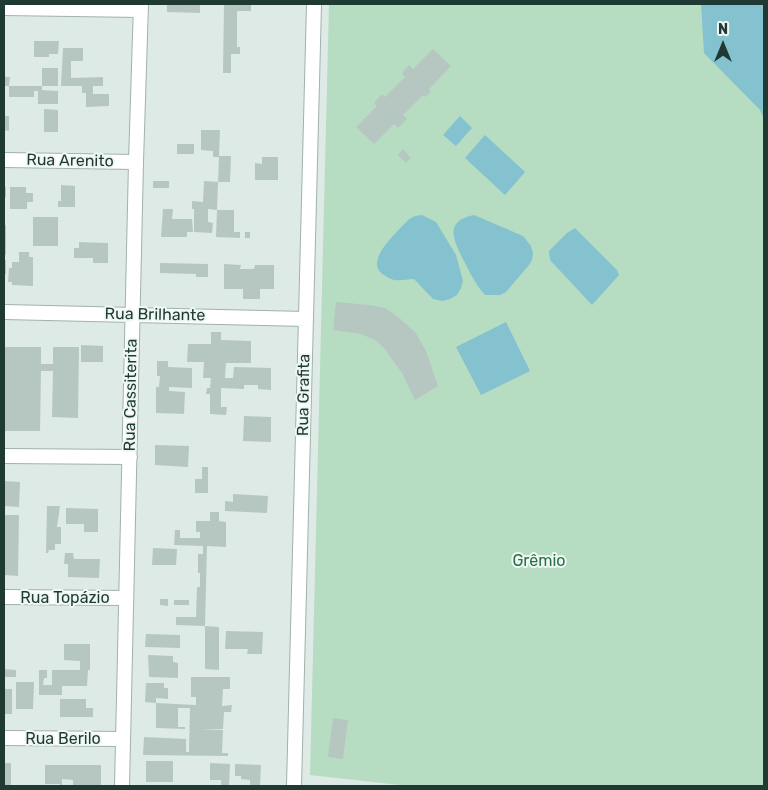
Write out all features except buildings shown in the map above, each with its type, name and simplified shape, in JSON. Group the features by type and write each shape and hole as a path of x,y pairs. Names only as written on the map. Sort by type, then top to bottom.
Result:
{"street":[{"name":"Rua Grafita","path":"294,786 314,4"},
{"path":"4,8 141,7"},
{"name":"Rua Cassiterita","path":"122,786 141,7"},
{"name":"Rua Arenito","path":"4,160 136,162"},
{"name":"Rua Brilhante","path":"4,312 306,319"},
{"path":"4,456 130,457"},
{"name":"Rua Topázio","path":"4,598 126,598"},
{"name":"Rua Berilo","path":"4,738 122,739"}],"green space":[{"name":"Grêmio","path":"329,4 764,4 764,786 409,786 310,775"}],"water":[{"path":"701,4 764,4 764,119 760,110 704,53"},
{"path":"460,116 472,128 456,146 443,135"},
{"path":"485,135 525,172 505,195 465,158"},
{"path":"422,215 436,222 456,255 463,281 457,295 450,299 442,301 433,299 414,279 390,279 378,269 377,262 384,246 409,219"},
{"path":"474,215 523,236 531,246 533,253 529,265 506,292 500,295 485,295 460,254 455,239 455,227 458,222"},
{"path":"575,228 617,270 619,275 592,305 550,260 549,251 567,233"},
{"path":"506,322 530,371 481,395 456,347"}]}
